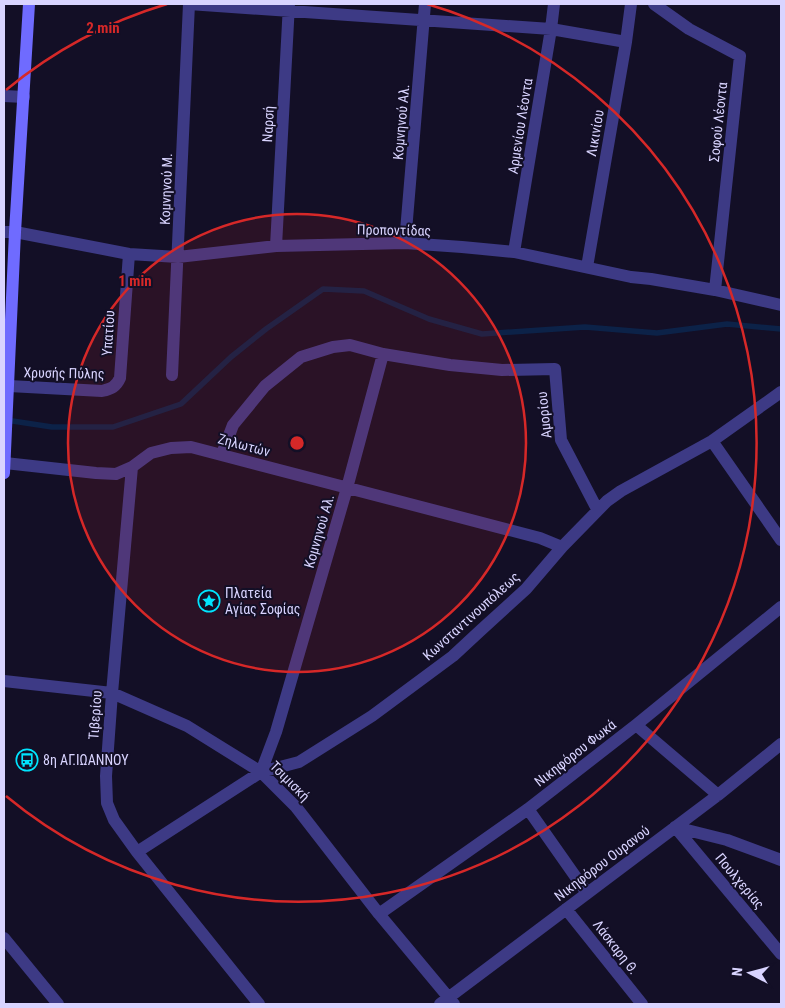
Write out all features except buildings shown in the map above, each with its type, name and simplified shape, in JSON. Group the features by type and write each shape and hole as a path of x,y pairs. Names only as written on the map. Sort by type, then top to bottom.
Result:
{"street":[{"path":"4,468 9,386 9,232 24,97 30,4"},
{"path":"189,4 289,8 552,29 626,42"},
{"name":"Κομνηνού Μ.","path":"172,375 189,4"},
{"name":"Κομνηνού Αλ.","path":"405,244 425,4"},
{"name":"Αρμενίου Λέοντα","path":"514,252 552,29 554,4"},
{"name":"Λικινίου","path":"587,267 631,4"},
{"name":"Σοφού Λέοντα","path":"654,4 689,29 740,56 715,290"},
{"name":"Ναρσή","path":"276,246 289,8"},
{"path":"4,96 24,97"},
{"name":"Προποντίδας","path":"9,232 129,254 178,257 276,246 405,244 514,252 631,277 715,290 781,305"},
{"name":"Υπατίου","path":"118,384 129,254"},
{"path":"222,454 233,425 265,386 301,357 333,347 350,345 383,354"},
{"name":"Κομνηνού Αλ.","path":"262,772 276,732 347,488 383,354"},
{"name":"Αμορίου","path":"383,354 450,365 502,370 555,369 561,440 597,509"},
{"name":"Χρυσής Πύλης","path":"9,386 102,391 110,390 118,384"},
{"name":"Κωνσταντινουπόλεως","path":"137,852 262,772 299,762 372,716 453,656 526,589 597,509 622,491 712,441 781,392"},
{"path":"712,441 781,540"},
{"name":"Ζηλωτών","path":"4,468 116,474 132,467 151,453 191,446 540,538 562,547"},
{"name":"Τιβερίου","path":"132,467 112,692 105,791 107,803 114,820 137,852 259,1004"},
{"name":"Νικηφόρου Φωκά","path":"379,914 528,808 636,725 781,607"},
{"name":"Τσιμισκή","path":"4,681 112,692 187,726 262,772 296,807 448,1002"},
{"path":"636,725 718,795"},
{"name":"Νικηφόρου Ουρανού","path":"448,1002 566,908 718,795 781,744"},
{"path":"528,808 587,893"},
{"path":"675,827 727,840 781,860"},
{"name":"Πουλχερίας","path":"675,827 781,954"},
{"name":"Λάσκαρη Θ.","path":"566,908 642,1004"},
{"path":"4,938 58,1004"}],"waterway":[{"path":"6,420 52,427 113,427 181,404 231,357 266,329 323,289 364,291 429,319 482,334 585,327 657,333 727,324 781,329"}],"place":[{"name":"Πλατεία Αγίας Σοφίας","path":"209,601"},
{"name":"8η ΑΓ.ΙΩΑΝΝΟΥ","path":"27,760"}]}
